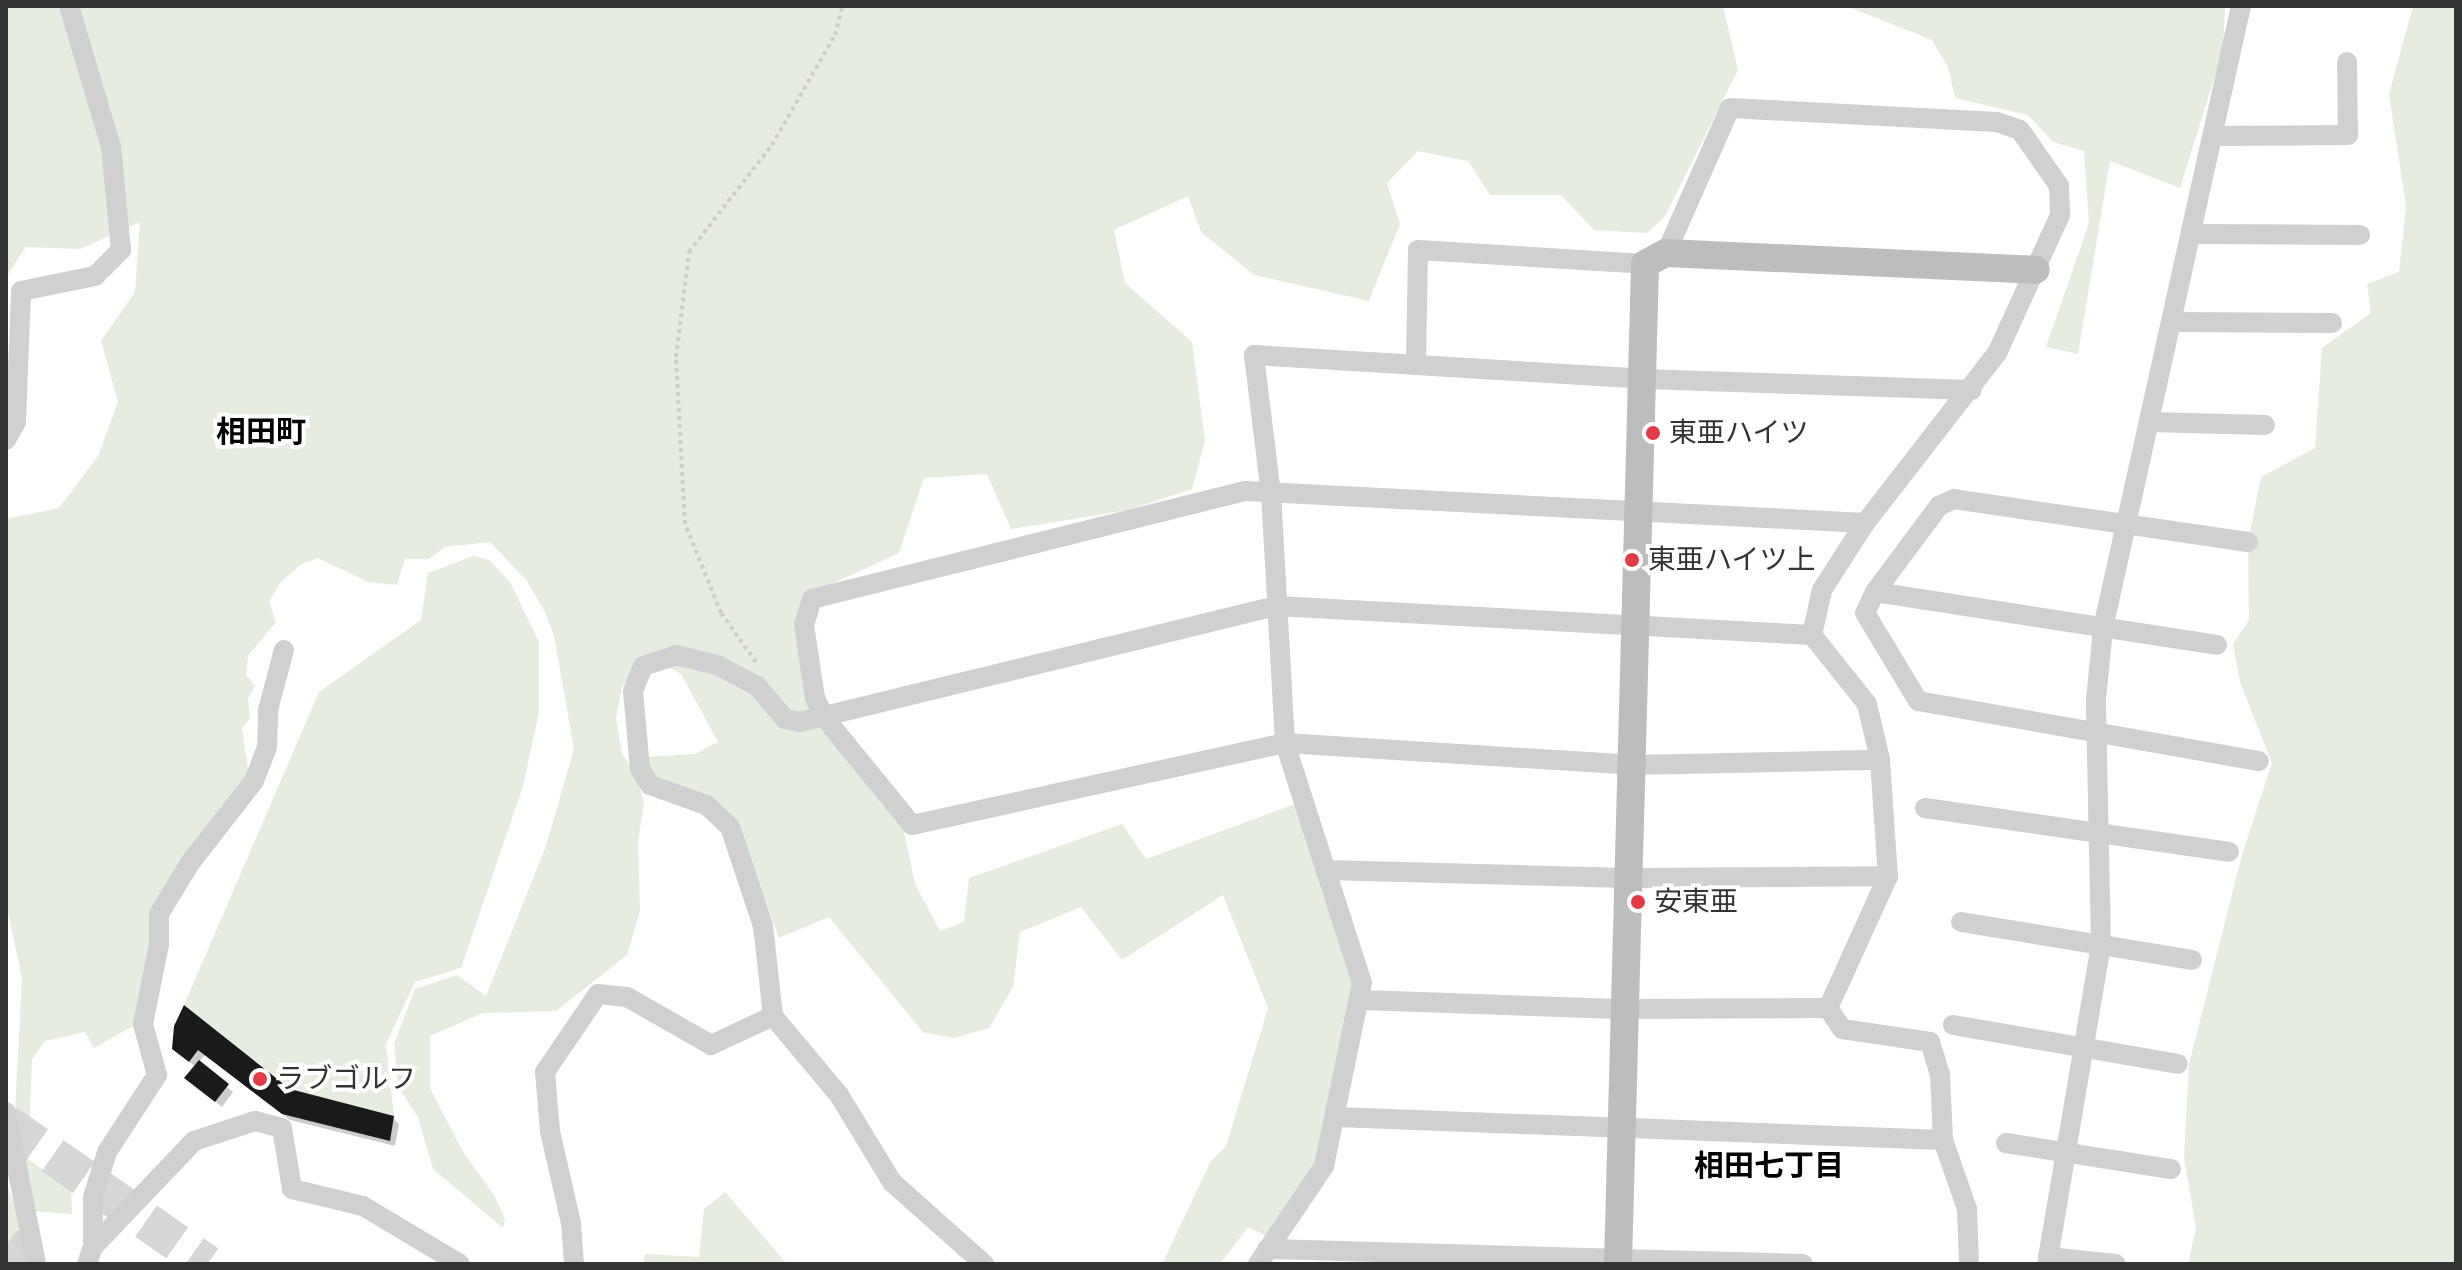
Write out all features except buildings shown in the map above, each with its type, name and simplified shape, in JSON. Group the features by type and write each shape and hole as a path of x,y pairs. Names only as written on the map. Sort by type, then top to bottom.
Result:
{"street":[{"path":"6,440 16,422 21,291 95,276 121,250 111,147 69,6"},
{"path":"2116,1264 2047,1260 2101,945 2098,732 2103,628 2241,6"},
{"path":"2213,136 2348,135 2347,62"},
{"path":"1618,1263 1643,379 1655,259 1730,108 1997,122 2020,130 2059,186 2060,215 1997,353 1972,390 1865,523 1822,590 1812,635"},
{"path":"2191,234 2360,235"},
{"path":"1416,364 1418,250 2036,270"},
{"path":"2172,322 2332,323"},
{"path":"1262,1256 1324,1166 1362,1000 1362,983 1285,743 1271,494 1254,355 1643,379 1972,390"},
{"path":"2149,422 2265,425"},
{"path":"1865,523 1639,514 1245,491 812,599 804,625 815,698 824,717 912,825 1285,743 1632,765 1880,760"},
{"path":"2248,542 1954,499 1939,506 1875,592 1865,613 1918,701 2259,761"},
{"path":"1875,592 2217,645"},
{"path":"984,1264 892,1182 839,1095 773,1016 763,926 730,827 706,805 650,785 640,769 633,691 643,666 676,655 692,656 757,686 785,719 812,721 1276,606 1636,629 1812,635 1867,704 1880,760 1888,876 1828,1008"},
{"path":"90,1255 93,1197 107,1152 157,1075 143,1024 159,945 159,914 190,863 254,781 267,747 268,710 284,650"},
{"path":"1925,808 2229,852"},
{"path":"1325,870 1628,878 1888,876"},
{"path":"1961,922 2192,960"},
{"path":"574,1264 571,1223 550,1131 545,1072 598,994 627,997 711,1045 773,1016"},
{"path":"1362,1000 1624,1009 1828,1008"},
{"path":"1828,1008 1842,1029 1930,1042 1940,1074 1943,1140 1967,1209 1969,1264"},
{"path":"1953,1025 2178,1064"},
{"path":"6,1112 36,1264"},
{"path":"1337,1117 1943,1140"},
{"path":"90,1255 194,1141 255,1121 282,1128 292,1189 363,1206 455,1262"},
{"path":"2006,1143 2171,1169"},
{"path":"1262,1256 1803,1264"}],"path":[{"path":"765,674 721,613 685,524 676,357 689,252 772,145 835,35 842,6"}],"shaded area":[{"path":"6,6 1723,6 1738,70 1665,216 1647,233 1594,230 1561,195 1490,195 1468,161 1418,151 1387,183 1400,224 1369,301 1254,275 1201,232 1188,196 1114,230 1125,283 1192,342 1205,441 1192,489 1128,510 1011,529 987,474 924,478 899,553 808,595 807,697 904,831 915,884 940,931 964,922 969,878 1122,824 1146,859 1303,801 1362,1000 1324,1166 1266,1236 1248,1227 1220,1264 1162,1264 1211,1161 1226,1146 1268,1008 1223,895 1122,960 1081,907 1020,932 1013,987 989,1028 954,1038 923,1032 829,917 779,938 737,825 650,775 646,757 695,754 718,742 681,674 668,667 635,672 622,687 616,718 622,754 634,770 644,802 638,842 640,911 627,955 556,1011 483,1013 430,1036 430,1088 463,1152 494,1195 505,1219 503,1228 433,1169 418,1117 398,1087 394,1044 415,989 457,975 486,996 546,846 574,749 554,636 545,612 527,581 490,542 445,547 429,559 405,559 397,585 368,582 318,558 300,565 280,583 269,602 276,622 248,656 246,675 255,686 248,699 250,718 242,728 249,777 151,945 135,1025 94,1048 85,1032 45,1041 32,1059 28,1159 71,1189 72,1214 31,1211 14,1131 22,979 6,902 6,519 59,508 98,456 118,402 101,341 135,292 140,222 80,249 26,247 6,277"},
{"path":"1846,6 2225,6 2223,50 2180,188 2110,161 2078,354 2046,347 2089,223 2084,151 2053,142 2028,115 1955,98 1948,67 1932,40"},
{"path":"2413,6 2456,6 2456,1264 2188,1264 2196,1228 2184,1158 2189,1064 2242,855 2272,763 2240,682 2233,644 2249,620 2248,542 2261,477 2315,448 2322,348 2371,313 2367,284 2399,272 2406,206 2389,94"},
{"path":"473,556 489,560 510,582 539,642 539,712 523,786 461,968 415,982 386,1044 394,1116 293,1090 184,1005 319,692 421,620 428,573"},
{"path":"6,1182 17,1211 27,1264 6,1264"},
{"path":"725,1192 787,1264 643,1264 645,1254 699,1257 704,1209"}],"tunnel":[{"path":"6,1123 207,1264"},
{"path":"6,1245 32,1264"}],"place":[{"name":"東亜ハイツ","path":"1653,433"},
{"name":"東亜ハイツ上","path":"1632,560"},
{"name":"安東亜","path":"1638,902"},
{"name":"ラブゴルフ","path":"260,1079"}],"district":[{"name":"相田町","path":"261,432"},
{"name":"相田七丁目","path":"1769,1166"}]}
